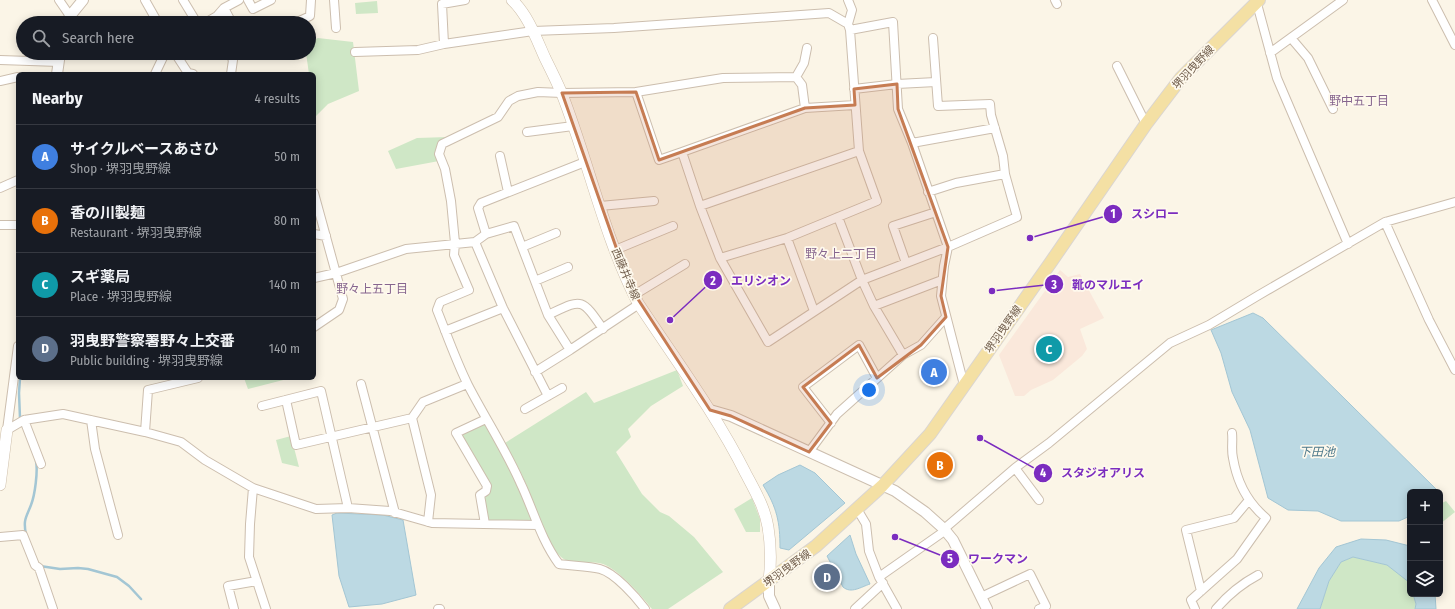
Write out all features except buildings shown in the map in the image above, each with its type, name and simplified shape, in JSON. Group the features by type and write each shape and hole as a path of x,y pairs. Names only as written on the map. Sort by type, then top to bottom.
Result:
{"main road":[{"name":"西藤井寺線","path":"512,0 522,12 533,31 562,93 615,250 636,300 710,410 737,455 761,504 765,515 770,540 769,581"},
{"name":"堺羽曳野線","path":"730,609 816,546 882,486 930,434 1146,124 1181,78 1257,1"},
{"path":"0,485 4,432"}],"street":[{"path":"59,0 66,16"},
{"path":"71,16 83,0"},
{"path":"144,0 154,16"},
{"path":"183,0 193,16"},
{"path":"216,16 224,8 240,0"},
{"path":"248,0 253,9 271,0"},
{"path":"310,16 311,0"},
{"path":"334,0 336,28"},
{"path":"444,44 442,4 465,0"},
{"path":"720,258 787,238 877,201 859,151 849,27 852,10 848,0"},
{"path":"1270,53 1343,0"},
{"path":"1432,0 1455,45"},
{"path":"1257,1 1277,78 1348,244"},
{"path":"224,8 228,16"},
{"path":"355,52 418,50 444,44 533,31 614,28 829,13 849,27 893,22 898,110 912,143 948,247 944,266 941,296 957,364 964,385"},
{"path":"682,152 700,206 720,258 768,342 862,280 948,247 1017,217 1005,174 1003,156 991,115 990,104 938,106 933,38"},
{"path":"1291,38 1308,58 1333,109"},
{"path":"796,77 804,63 807,48"},
{"path":"0,60 16,59"},
{"path":"57,72 59,60"},
{"path":"156,72 162,60"},
{"path":"180,60 188,72"},
{"path":"231,72 233,60"},
{"path":"1117,66 1146,124"},
{"path":"0,81 16,77"},
{"path":"645,609 639,601 611,574 601,569 560,564 552,554 538,525 518,476 467,384 437,310 440,302 468,290 454,255 455,243 451,201 445,169 440,154 442,144 498,117 509,101 518,96 538,92 636,92 723,78 796,77"},
{"path":"796,77 802,84 805,108"},
{"path":"854,89 897,84 936,82"},
{"path":"636,92 659,160 805,108 855,105"},
{"path":"527,132 573,126"},
{"path":"912,143 995,128"},
{"path":"700,206 859,151"},
{"path":"500,156 508,192"},
{"path":"486,234 478,208 480,203 585,162"},
{"path":"928,192 956,183 1005,174"},
{"path":"0,188 16,181"},
{"path":"316,200 343,299 339,310 316,326"},
{"path":"600,206 654,201"},
{"path":"855,609 881,580 945,530 1015,468 1049,443 1170,343 1209,325 1385,222 1455,202"},
{"path":"906,263 893,226 936,212"},
{"path":"838,217 862,280 874,306 903,356"},
{"path":"1385,222 1429,320 1455,370"},
{"path":"0,225 16,225"},
{"path":"316,278 336,273 406,249 475,242 486,234 514,226 548,315 570,350"},
{"path":"615,250 673,226"},
{"path":"522,247 556,233"},
{"path":"316,234 326,236"},
{"path":"787,238 814,311"},
{"path":"475,242 503,308 548,396"},
{"path":"535,372 603,329 636,300 685,264"},
{"path":"535,281 568,268"},
{"path":"874,306 942,280"},
{"path":"548,315 573,303 584,305 603,329"},
{"path":"445,331 503,308"},
{"path":"809,452 837,414 903,356 921,344 946,317"},
{"path":"831,423 803,387 859,345 878,378"},
{"path":"4,432 16,358"},
{"path":"146,432 148,390 179,380"},
{"path":"361,384 395,513"},
{"path":"286,400 296,445 412,418 423,402 467,384"},
{"path":"525,409 562,388"},
{"path":"262,406 321,391 348,508"},
{"path":"710,410 731,416 894,491 925,512 945,530 953,540 987,609"},
{"path":"4,432 24,420 63,414 146,432 181,442 205,460 253,488 316,509 348,508 395,513 428,522 538,525"},
{"path":"412,418 431,494 428,522"},
{"path":"485,524 480,495 486,492 487,486 456,433 486,419"},
{"path":"24,420 41,464"},
{"path":"91,420 95,448 118,535"},
{"path":"1195,609 1191,600 1237,559 1266,518 1257,510 1244,491 1233,458 1232,433"},
{"path":"1015,468 1039,500"},
{"path":"253,488 249,557 266,609"},
{"path":"1201,591 1186,530 1234,518 1249,500"},
{"path":"857,509 866,524 869,550 881,580 897,609"},
{"path":"0,537 23,535 35,565 39,568 52,609"},
{"path":"981,598 1030,574 1046,606 1039,609"},
{"path":"1216,609 1234,590 1244,582 1258,575"},
{"path":"234,609 228,586 257,581"},
{"path":"769,581 769,596 775,609"}],"highlighted area":[{"path":"897,84 898,109 948,247 941,296 946,317 921,345 877,378 859,345 803,387 831,423 809,452 731,416 710,410 630,287 562,93 636,92 659,160 805,108 855,105 854,89"}],"shaded area":[{"path":"1060,270 1068,277 1080,274 1104,318 1080,329 1087,349 1082,356 1053,380 1031,390 1024,396 1015,396 999,355"}],"green space":[{"path":"377,1 378,13 356,14 355,3"},
{"path":"316,39 353,42 359,91 328,104 316,116 316,72 309,72 307,60 316,60"},
{"path":"448,137 439,161 396,169 388,151 417,138"},
{"path":"677,370 683,386 651,406 628,429 631,437 616,452 642,494 660,512 669,516 694,537 723,572 668,609 652,609 616,571 598,563 571,562 561,557 555,551 545,533 524,479 505,443 586,392 594,403"},
{"path":"245,380 283,380 248,389"},
{"path":"485,423 501,448 534,522 488,521 483,496 488,494 460,434"},
{"path":"291,436 299,467 282,463 276,440"},
{"path":"752,498 760,519 760,532 746,532 734,509"},
{"path":"1446,501 1455,512 1443,522 1443,502"},
{"path":"1353,557 1387,565 1407,580 1407,597 1414,597 1416,604 1415,609 1320,609 1329,581 1341,562"}],"water":[{"name":"下田池","path":"1253,313 1263,318 1436,489 1407,489 1407,517 1399,521 1341,521 1318,511 1288,510 1268,498 1250,430 1232,392 1221,353 1211,330"},
{"path":"800,465 815,473 845,503 789,550 780,548 777,515 772,501 763,485 778,475"},
{"path":"337,513 383,515 403,520 416,595 382,604 349,607 339,576 332,515"},
{"path":"850,535 856,554 870,584 853,590 843,587 827,556"},
{"path":"1361,539 1386,540 1407,545 1407,581 1387,565 1353,557 1341,562 1329,581 1320,609 1297,609 1319,568 1336,547"},
{"path":"1414,597 1435,597 1436,609 1415,609 1416,604"}],"waterway":[{"path":"20,380 20,418"},
{"path":"26,535 26,516 35,489 37,471 36,461"},
{"path":"40,566 60,569 88,569 117,577 129,586 141,599"}],"place":[{"name":"スシロー","path":"1030,238"},
{"name":"靴のマルエイ","path":"992,291"},
{"name":"エリシオン","path":"670,320"},
{"name":"スギ薬局","path":"1049,349"},
{"name":"サイクルベースあさひ","path":"934,372"},
{"name":"スタジオアリス","path":"980,438"},
{"name":"香の川製麺","path":"940,465"},
{"name":"ワークマン","path":"895,537"},
{"name":"羽曳野警察署野々上交番","path":"827,577"}],"district":[{"name":"野中五丁目","path":"1359,101"},
{"name":"野々上二丁目","path":"841,254"},
{"name":"野々上五丁目","path":"372,289"}]}
